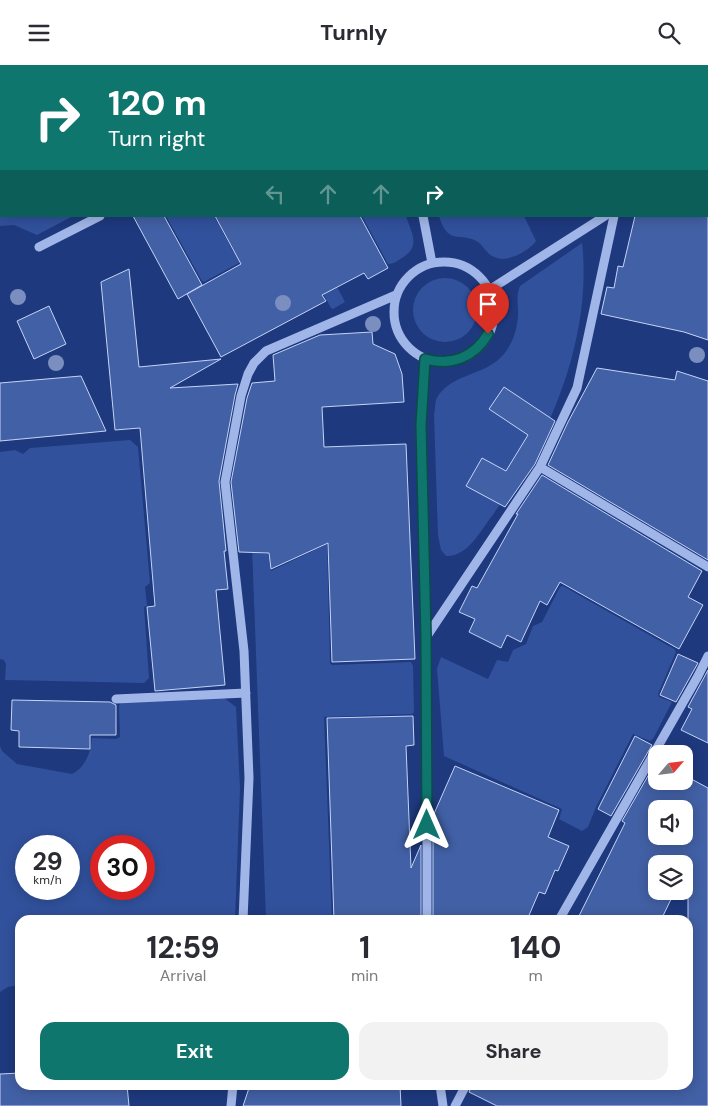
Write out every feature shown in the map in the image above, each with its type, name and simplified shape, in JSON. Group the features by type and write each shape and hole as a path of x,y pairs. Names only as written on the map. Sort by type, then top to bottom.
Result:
{"street":[{"path":"39,247 98,217"},
{"path":"424,217 432,263"},
{"path":"489,290 603,217"},
{"path":"426,637 540,467 577,388 614,217"},
{"path":"454,261 476,272 489,290 494,308 493,321 488,334 481,346 468,355 450,362 439,363 414,354 406,347 394,324 396,295 408,277 422,266 454,261"},
{"path":"243,915 249,778 246,693 244,651 226,482 241,396 248,373 254,363 266,351 396,295"},
{"path":"425,359 421,425 426,637 427,915"},
{"path":"540,467 708,567"},
{"path":"562,915 708,656"},
{"path":"116,699 246,693"},
{"path":"232,1106 233,1090"},
{"path":"441,1090 443,1106"},
{"path":"455,1106 463,1090"}],"shaded area":[{"path":"0,217 71,217 37,235 14,225 0,226"},
{"path":"167,217 215,217 233,251 248,258 204,282"},
{"path":"282,217 303,222 345,302 333,309"},
{"path":"363,217 406,217 413,244 408,254 388,264"},
{"path":"439,217 524,217 536,241 517,255 503,259 492,256 478,242 472,239 451,235 446,232"},
{"path":"582,243 584,273 578,333 561,391 550,419 523,472 478,536 461,552 446,556 441,550 438,535 434,415 436,400 448,385 484,369 504,354 511,343 518,319 520,286"},
{"path":"439,278 451,278 468,287 475,298 477,310 475,322 468,333 451,342 439,342 427,337 418,328 413,316 413,304 418,292 427,283"},
{"path":"130,440 138,447 150,583 145,587 147,606 144,607 149,678 144,683 5,680 6,664 4,660 0,659 0,452 15,450 23,454 30,448"},
{"path":"327,544 330,663 332,665 411,662 413,666 414,712 412,714 324,717 332,915 266,915 252,547 255,547 257,553 268,554 271,571"},
{"path":"563,586 674,649 676,652 658,694 659,697 672,702 653,739 650,741 633,734 596,807 588,827 582,831 559,819 562,809 444,756 437,669 441,657 488,679 497,660 508,662 513,650 526,644 533,626 542,622 560,587"},
{"path":"223,697 236,707 240,788 235,915 15,915 15,986 8,987 0,992 0,746 2,751 17,764 72,774 84,764 92,738 116,739 120,737 119,706 121,702"}],"building":[{"path":"134,217 165,217 202,285 178,299"},
{"path":"216,217 361,217 388,268 368,279 364,273 322,295 326,301 221,357 187,294 241,264"},
{"path":"635,217 708,217 708,340 684,332 601,314 607,287 614,288 618,266 623,267"},
{"path":"129,269 139,367 221,359 170,388 238,384 219,481 228,589 216,590 225,685 155,691 147,607 155,606 140,428 115,430 101,282"},
{"path":"49,306 66,344 34,359 17,321"},
{"path":"372,332 373,344 395,354 402,374 404,402 322,407 324,447 406,444 415,659 332,662 328,543 271,569 269,553 239,552 231,482 247,398 252,383 275,381 273,355 320,335"},
{"path":"597,368 675,380 677,371 708,381 708,560 548,465 568,422"},
{"path":"81,376 106,431 0,441 0,383"},
{"path":"504,387 555,421 535,464 505,507 466,486 482,458 506,471 528,435 489,409"},
{"path":"542,475 702,571 688,597 703,605 679,649 560,582 547,605 540,601 521,642 507,635 501,648 469,632 475,619 459,612 472,586 477,588 518,514 516,514"},
{"path":"678,654 698,663 676,702 660,695"},
{"path":"708,670 708,743 681,730 692,709 688,707"},
{"path":"12,700 110,702 116,705 116,735 90,735 90,749 19,747 19,731 11,730"},
{"path":"413,716 414,745 406,746 411,868 421,845 421,915 334,915 327,718"},
{"path":"635,736 652,745 648,745 648,752 611,816 598,809"},
{"path":"455,766 559,810 548,837 569,846 558,871 555,870 545,894 539,892 529,915 433,915 433,816"},
{"path":"648,776 648,790 693,790 693,780 708,788 708,1106 497,1106 469,1092 470,1090 693,1090 693,915 688,915 688,900 693,900 693,855 648,855 648,900 671,900 663,915 579,915 625,823 622,821"},
{"path":"15,1073 15,1090 127,1090 129,1106 0,1106 0,1074"},
{"path":"248,1090 400,1090 401,1106 243,1106"}],"route":[{"path":"427,825 426,637 421,425 425,359 439,363 450,362 468,355 481,346 488,334"}]}
